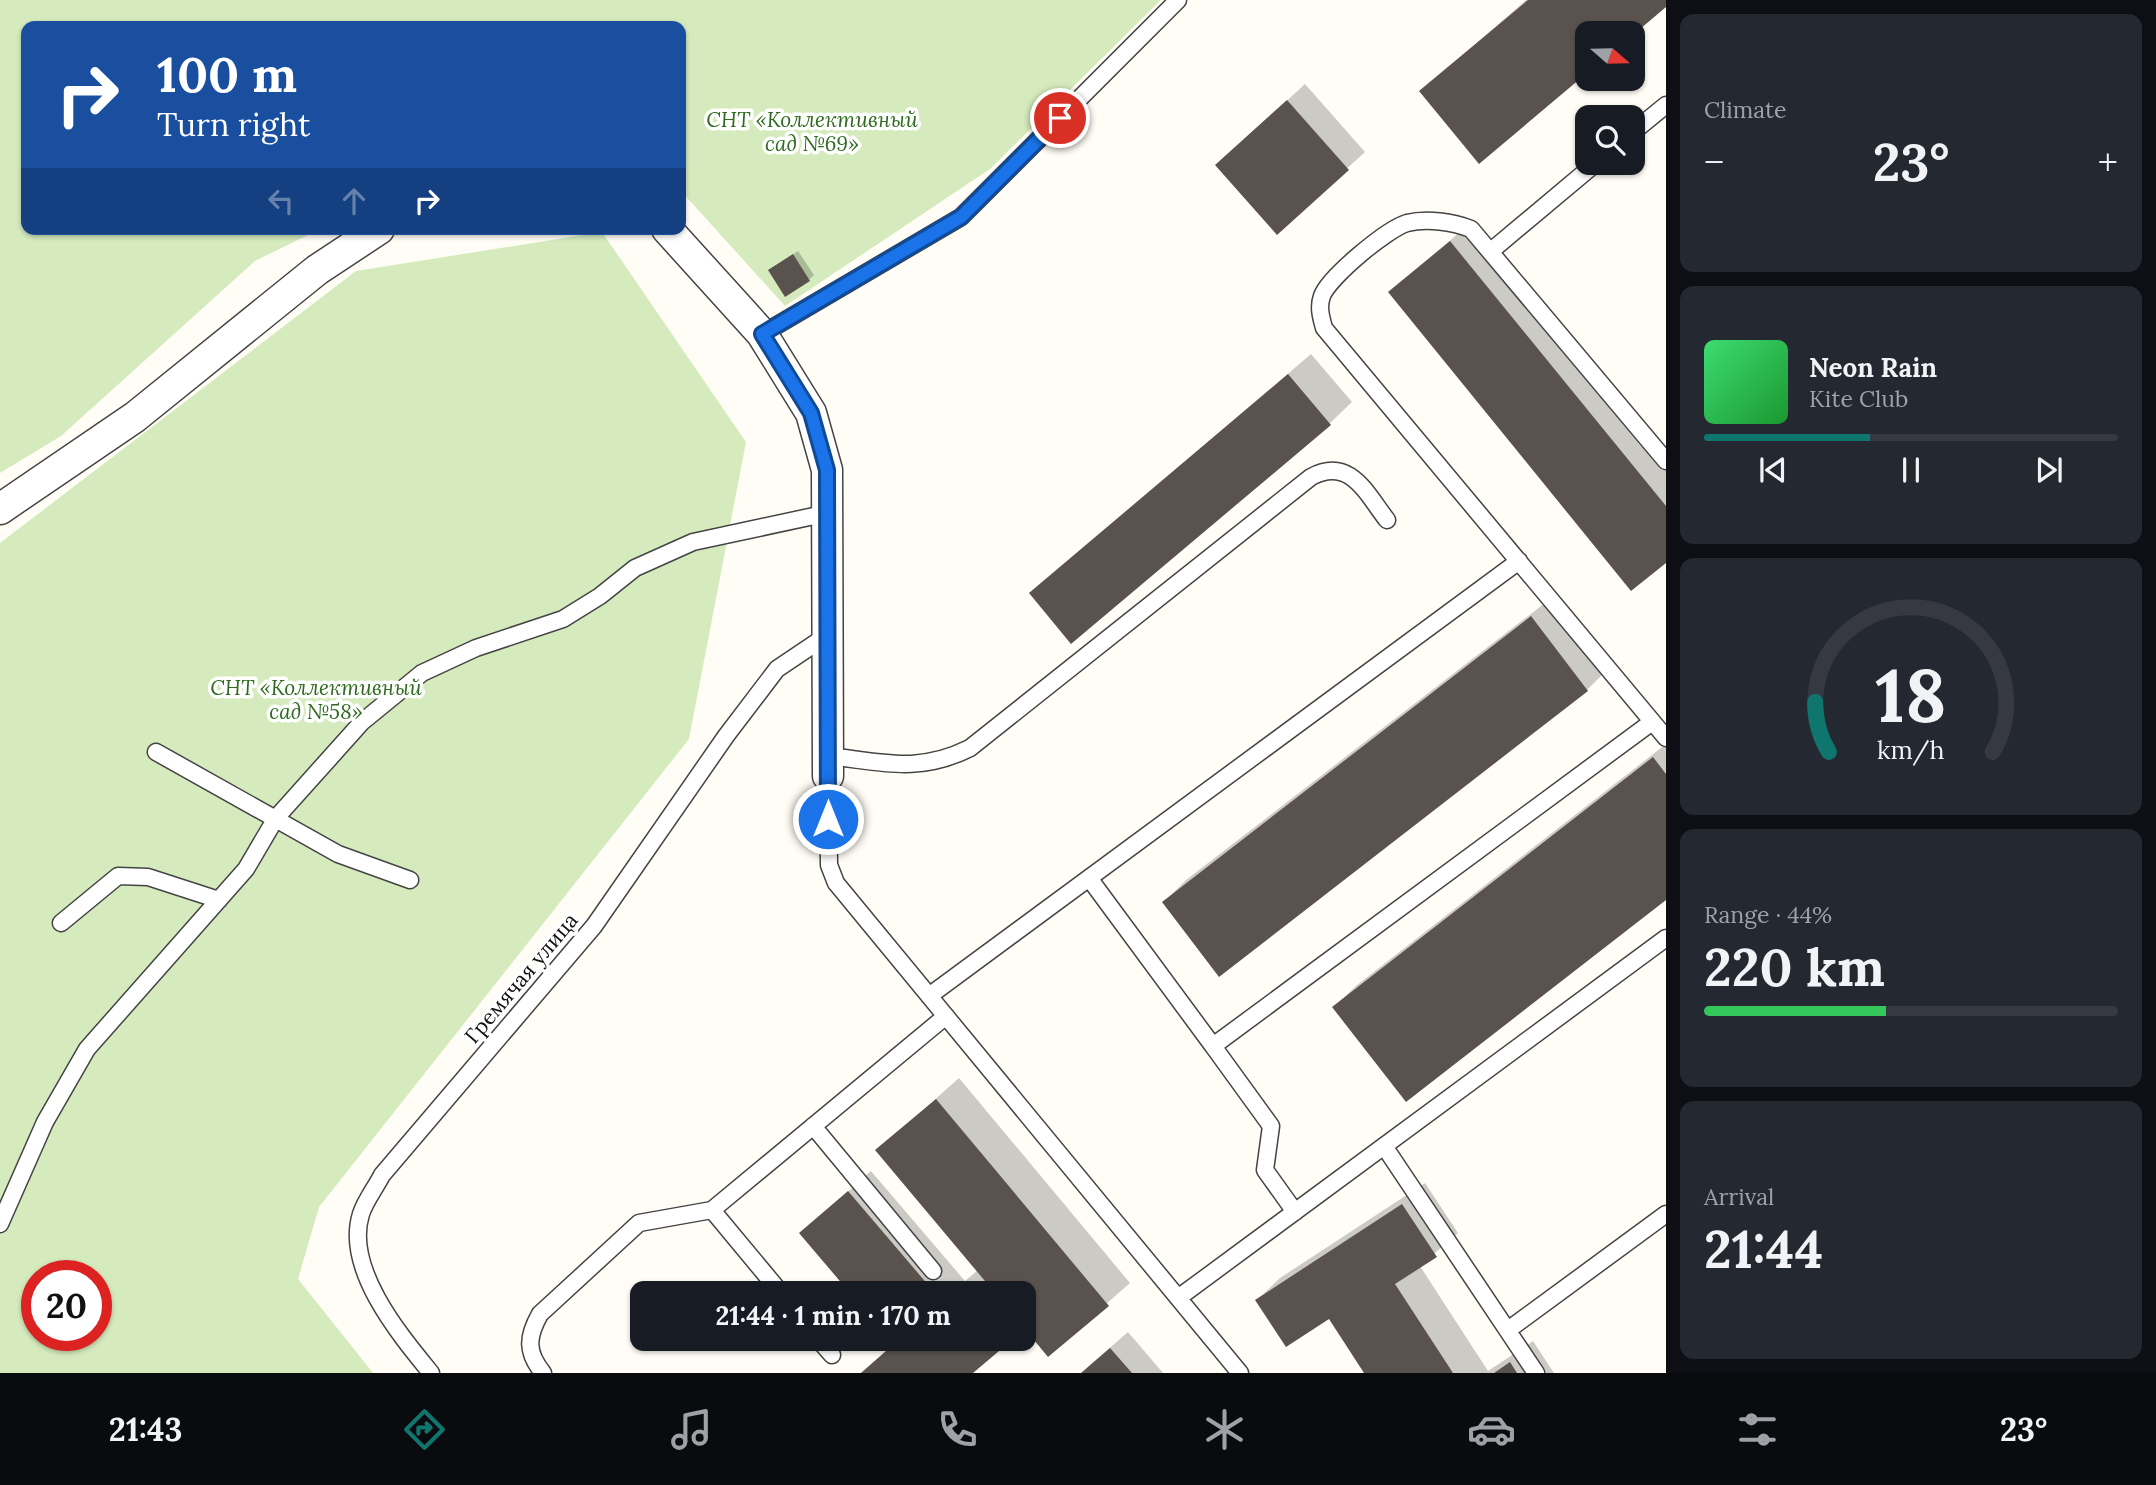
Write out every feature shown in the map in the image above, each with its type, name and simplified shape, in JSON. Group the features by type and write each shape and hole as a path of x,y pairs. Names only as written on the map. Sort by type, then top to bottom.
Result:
{"street":[{"path":"0,509 135,417 317,270 370,235"},
{"path":"672,235 762,334 811,413 827,470 828,766"}],"lane":[{"path":"762,334 961,217 1178,0"},
{"path":"1645,122 1666,105"},
{"path":"1491,251 1582,175"},
{"path":"1666,461 1471,229 1461,225 1424,221 1406,223 1387,233 1329,283 1321,298 1319,312 1324,327 1666,738"},
{"path":"1240,1373 836,883 829,865 828,766 912,765 944,761 970,748 1311,477 1325,469 1341,470 1354,478 1387,520"},
{"path":"0,1224 45,1122 87,1049 246,869 276,818 362,722 422,673 476,648 563,619 600,596 635,568 693,542 828,513"},
{"path":"929,996 1519,561"},
{"name":"Гремячая улица","path":"431,1373 368,1282 358,1245 361,1214 382,1175 593,926 726,736 777,669 829,634"},
{"path":"1213,1046 1652,722"},
{"path":"156,752 338,854 410,880"},
{"path":"61,923 118,876 148,877 219,900"},
{"path":"1089,878 1271,1126 1265,1170 1295,1212"},
{"path":"1178,1298 1666,938"},
{"path":"543,1373 528,1349 530,1332 540,1314 639,1223 712,1210 946,1016"},
{"path":"813,1126 933,1271"},
{"path":"1384,1146 1536,1373"},
{"path":"712,1210 770,1281"},
{"path":"1508,1330 1666,1214"},
{"path":"828,1351 832,1355"}],"green space":[{"name":"СНТ «Коллективный сад №69»","path":"0,0 1161,0 990,169 785,306 686,197 686,21 21,21 21,235 308,235 255,261 61,436 0,473"},
{"name":"СНТ «Коллективный сад №58»","path":"583,235 604,235 746,442 689,739 319,1207 298,1279 373,1373 0,1373 0,543 356,271"}],"building":[{"path":"1528,0 1666,0 1666,7 1645,25 1645,21 1575,21 1575,83 1479,164 1419,91"},
{"path":"1287,100 1349,170 1277,235 1215,165"},
{"path":"1450,241 1666,506 1666,563 1631,591 1388,292"},
{"path":"793,254 810,281 785,297 768,270"},
{"path":"1288,374 1331,425 1071,644 1029,593"},
{"path":"1531,616 1588,691 1219,977 1162,902"},
{"path":"1653,757 1666,774 1666,900 1406,1102 1332,1007"},
{"path":"936,1099 1109,1306 1048,1357 1036,1342 1036,1281 985,1281 875,1150"},
{"path":"848,1191 925,1281 840,1281 799,1233"},
{"path":"1402,1204 1437,1257 1395,1284 1453,1373 1364,1373 1329,1319 1286,1347 1255,1300"},
{"path":"1110,1348 1132,1373 1081,1373"},
{"path":"886,1351 999,1351 973,1373 861,1373"},
{"path":"1510,1362 1517,1373 1494,1373"}],"route":[{"path":"828,819 827,470 811,413 762,334 961,217 1060,118"}]}
